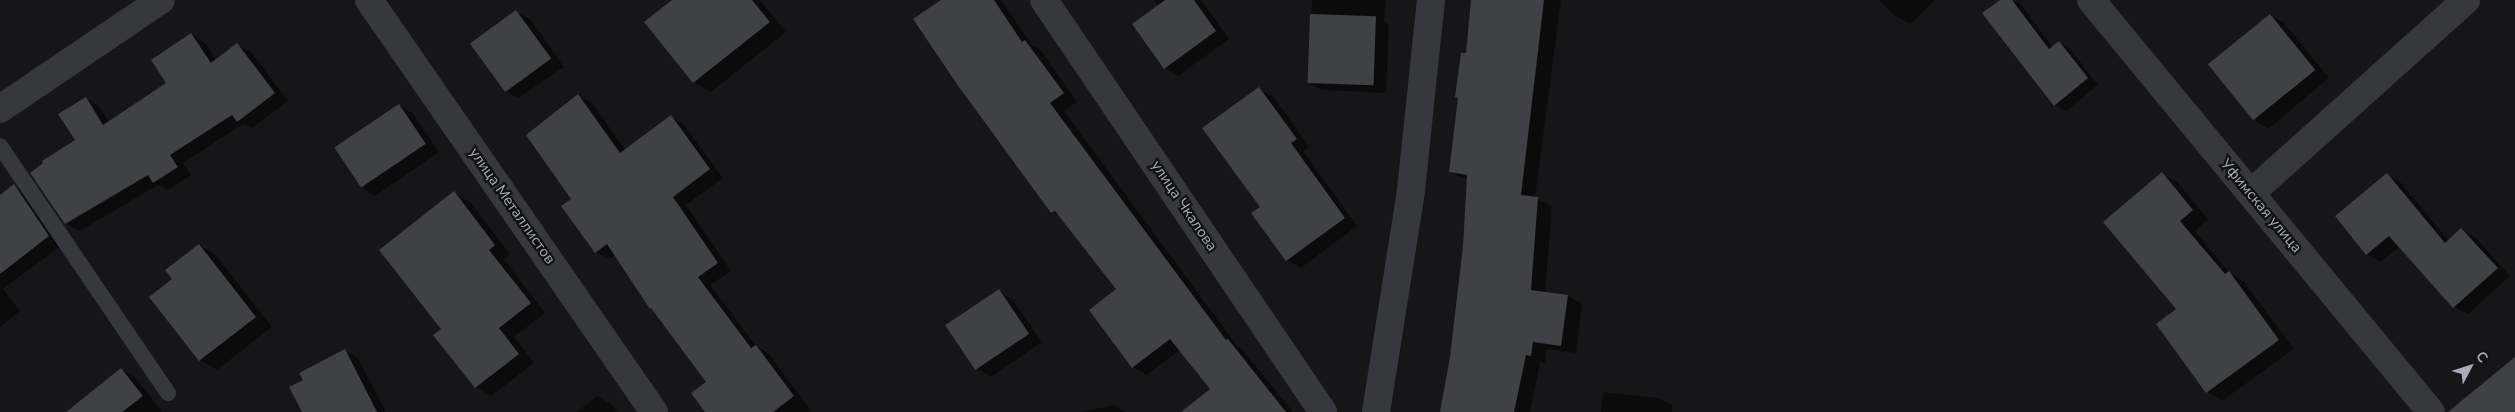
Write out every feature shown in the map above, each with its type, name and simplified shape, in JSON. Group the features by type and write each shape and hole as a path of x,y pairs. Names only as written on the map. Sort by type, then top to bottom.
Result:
{"street":[{"path":"0,110 161,0"},
{"name":"улица Металлистов","path":"370,0 654,412"},
{"name":"улица Чкалова","path":"1044,0 1323,412"},
{"path":"1376,412 1411,190 1431,0"},
{"name":"Уфимская улица","path":"2091,0 2432,412"},
{"path":"2251,193 2466,0"}],"lane":[{"path":"0,146 168,393"}],"building":[{"path":"672,0 752,0 770,22 693,83 644,22"},
{"path":"941,0 994,0 1022,42 1025,40 1064,93 1050,103 1226,340 1228,339 1286,412 1181,412 1210,389 1170,339 1132,368 1089,310 1116,289 1055,211 1051,213 959,87 913,19"},
{"path":"1165,0 1194,0 1216,31 1164,69 1132,24"},
{"path":"1471,0 1544,0 1521,195 1538,197 1531,290 1568,295 1561,346 1533,342 1531,356 1526,355 1514,412 1440,412 1450,357 1463,246 1467,175 1449,172 1458,98 1455,97 1461,53 1466,53"},
{"path":"2000,0 2012,0 2049,49 2059,41 2088,78 2054,106 1982,13"},
{"path":"516,10 551,59 505,92 470,44"},
{"path":"1310,14 1376,16 1374,85 1308,83"},
{"path":"2270,14 2315,70 2253,120 2208,64"},
{"path":"191,33 211,63 237,43 275,93 237,122 232,115 170,155 178,167 153,183 148,175 65,224 30,173 43,163 42,161 75,140 58,114 86,97 103,125 166,83 151,60"},
{"path":"1259,87 1297,139 1291,143 1345,218 1286,261 1251,213 1260,207 1202,128"},
{"path":"578,94 620,153 671,115 710,169 673,197 718,263 698,277 751,348 756,345 794,396 773,412 705,412 691,393 706,382 650,309 607,244 595,253 561,206 571,199 526,135"},
{"path":"399,104 426,144 361,187 334,148"},
{"path":"2162,172 2193,210 2180,221 2225,274 2229,271 2279,340 2206,393 2156,324 2176,309 2103,222"},
{"path":"2387,173 2445,243 2461,228 2498,268 2453,308 2389,236 2366,255 2335,216"},
{"path":"14,184 49,236 0,274 0,195"},
{"path":"454,191 495,245 489,250 531,303 499,328 519,354 475,388 433,335 441,329 379,250"},
{"path":"199,244 256,317 199,361 149,297 172,279 165,270"},
{"path":"999,289 1029,334 975,370 945,325"},
{"path":"345,349 377,412 302,412 289,387 303,380 299,373"},
{"path":"2515,357 2515,412 2448,412"},
{"path":"121,368 143,396 122,412 66,412"}]}
